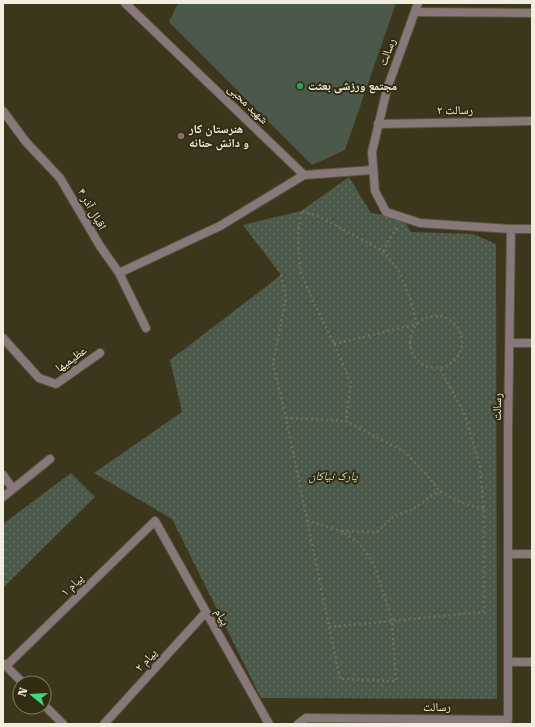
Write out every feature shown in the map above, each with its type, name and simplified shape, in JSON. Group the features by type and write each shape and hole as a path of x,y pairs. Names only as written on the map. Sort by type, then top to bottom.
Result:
{"street":[{"name":"شهید محبی","path":"125,3 304,175"},
{"name":"رسالت","path":"298,724 306,718 508,722 511,229 420,223 386,212 375,191 372,152 378,124 387,88 418,3"},
{"path":"415,12 532,13"},
{"name":"اقبال آذر ۴","path":"3,111 26,142 60,178 100,246 119,273 146,328"},
{"name":"رسالت ۲","path":"378,124 532,121"},
{"path":"119,273 220,226 304,175 373,170"},
{"path":"511,229 532,229"},
{"name":"عظیمیها","path":"3,338 39,378 56,384 100,353"},
{"path":"510,343 532,343"},
{"path":"3,497 50,459"},
{"path":"3,475 13,489"},
{"name":"پیام","path":"155,521 270,724"},
{"name":"پیام ۱","path":"5,665 155,521"},
{"path":"508,554 532,554"},
{"name":"پیام ۲","path":"104,724 206,612"},
{"path":"508,662 532,662"},
{"path":"5,665 15,675"},
{"path":"52,713 63,724"}],"path":[{"path":"346,421 350,382 300,271 298,236 301,211 318,216 383,251 397,268 410,298 417,324"},
{"path":"383,251 403,218"},
{"path":"281,275 286,298 273,363 308,521 340,679 396,681 392,620 374,564 358,543 341,531"},
{"path":"433,316 442,316 451,320 457,326 463,343 456,360 448,366 440,368 424,366 417,361 412,354 410,346 412,330 417,324 424,318 433,316"},
{"path":"334,344 417,324"},
{"path":"330,627 484,612 484,509 480,467 465,415 440,368"},
{"path":"286,418 346,421 405,452 426,474 439,491 462,503 484,509"},
{"path":"308,521 341,531 377,532 394,517 413,509 439,491"}],"green space":[{"name":"مجتمع ورزشی بعثت","path":"178,3 396,3 345,150 312,165 169,22"},
{"name":"پارک نیاکان","path":"349,177 371,213 403,218 411,232 473,234 496,244 497,699 261,698 172,519 94,473 182,412 170,360 281,275 243,225 301,211"},
{"path":"71,473 95,497 3,588 3,524"}],"place":[{"name":"مجتمع ورزشی بعثت","path":"300,86"},
{"name":"هنرستان کار و دانش حنانه","path":"181,136"}]}
